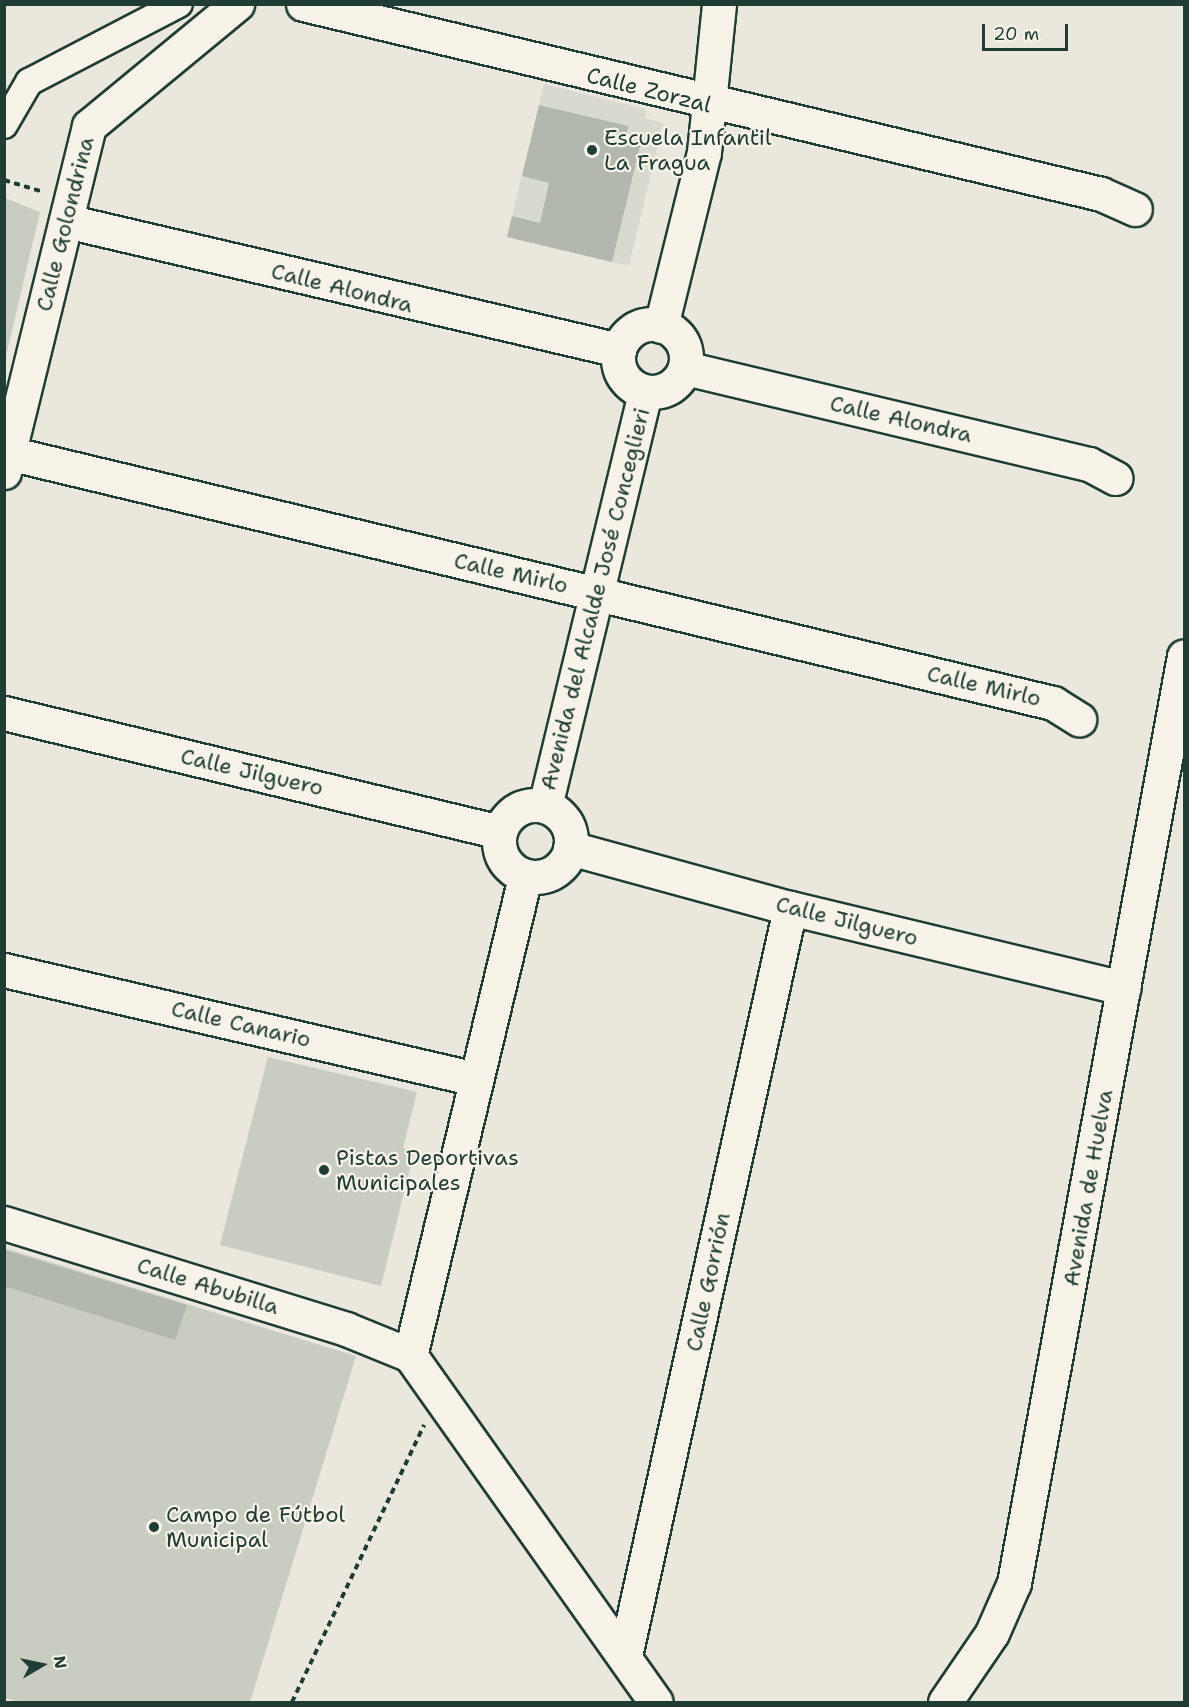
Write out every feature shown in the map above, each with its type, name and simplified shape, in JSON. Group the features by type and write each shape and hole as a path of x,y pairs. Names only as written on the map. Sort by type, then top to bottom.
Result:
{"street":[{"path":"4,125 29,82 179,4"},
{"name":"Calle Golondrina","path":"6,460 89,126 237,4"},
{"name":"Calle Zorzal","path":"303,4 712,105 1101,194 1135,209"},
{"path":"661,326 712,105 719,4"},
{"name":"Calle Alondra","path":"68,210 486,323 619,350"},
{"path":"661,326 684,347 685,368 674,385 645,392 620,372 619,350 634,329 661,326"},
{"name":"Calle Alondra","path":"685,368 1089,464 1115,478"},
{"name":"Avenida del Alcalde José Conceglieri","path":"545,806 645,392"},
{"name":"Calle Mirlo","path":"6,460 596,594 1053,703 1079,719"},
{"name":"Avenida de Huelva","path":"945,1702 987,1641 1014,1583 1185,656"},
{"name":"Calle Jilguero","path":"4,713 500,832"},
{"path":"545,806 566,822 570,848 559,868 525,877 501,854 500,832 512,813 545,806"},
{"name":"Calle Jilguero","path":"570,848 790,908 1124,988"},
{"path":"525,877 410,1355 656,1702"},
{"name":"Calle Gorrión","path":"625,1656 790,908"},
{"name":"Calle Canario","path":"4,970 477,1079"},
{"name":"Calle Abubilla","path":"4,1223 346,1329 410,1355"}],"path":[{"path":"4,180 68,210"},
{"path":"292,1702 438,1395"}],"shaded area":[{"name":"Escuela Infantil La Fragua","path":"544,84 646,109 645,118 663,123 629,266 507,237"},
{"path":"4,198 40,212 5,360"},
{"name":"Pistas Deportivas Municipales","path":"268,1057 417,1092 403,1148 414,1152 381,1286 220,1245"},
{"name":"Campo de Fútbol Municipal","path":"4,1248 356,1356 250,1702 21,1702 5,1698"}],"building":[{"name":"Escuela Infantil La Fragua","path":"539,105 628,126 626,138 641,142 612,262 507,237 512,216 540,223 549,183 522,176"},
{"path":"4,1250 187,1305 175,1340 4,1286"}],"place":[{"name":"Escuela Infantil La Fragua","path":"592,150"},
{"name":"Pistas Deportivas Municipales","path":"324,1170"},
{"name":"Campo de Fútbol Municipal","path":"154,1527"}]}
